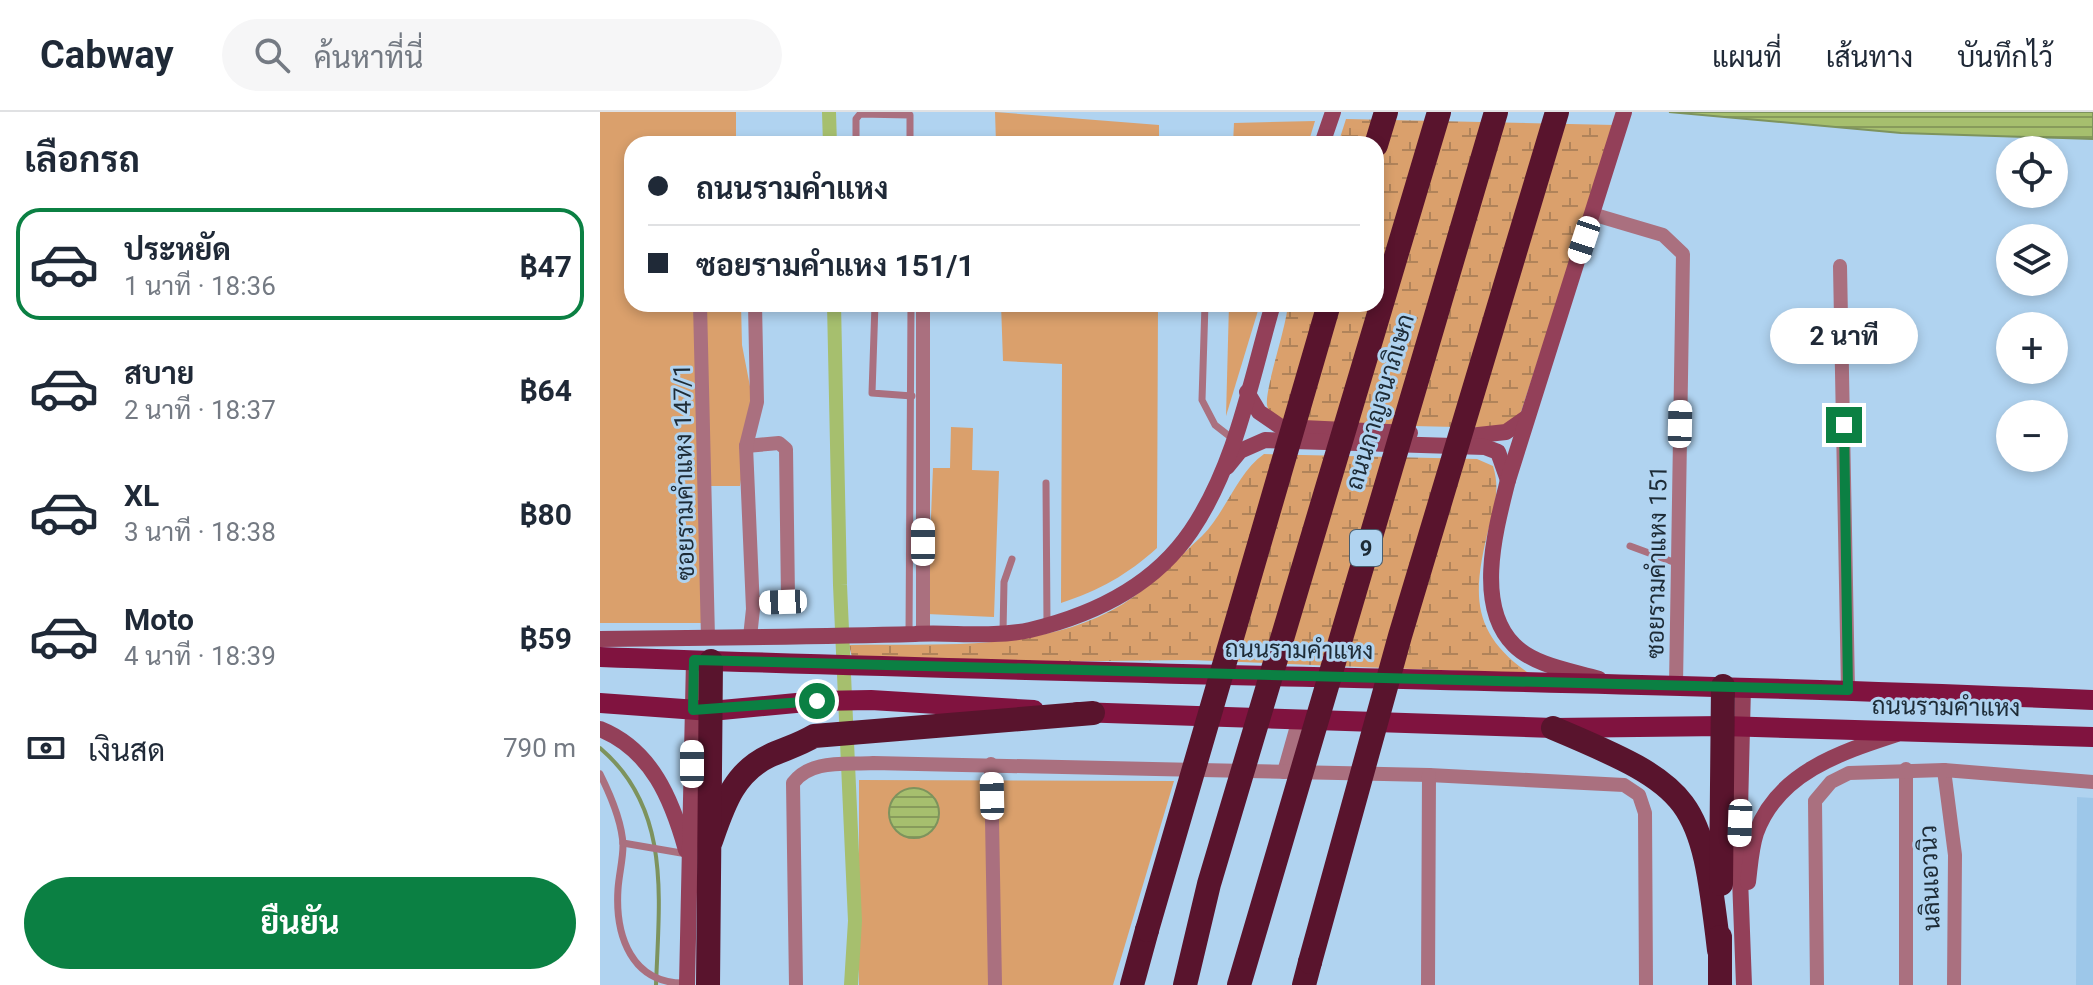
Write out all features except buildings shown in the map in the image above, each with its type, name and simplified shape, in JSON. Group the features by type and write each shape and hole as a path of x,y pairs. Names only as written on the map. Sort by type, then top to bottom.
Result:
{"highway":[{"path":"1379,136 1386,112"},
{"name":"ถนนกาญจนาภิเษก","path":"1384,297 1439,112"},
{"name":"ถนนกาญจนาภิเษก","path":"1239,985 1496,112"},
{"path":"1307,973 1400,636 1557,112"},
{"path":"1132,985 1327,312"},
{"name":"ถนนกาญจนาภิเษก","path":"1185,985 1209,884 1379,312"},
{"path":"694,984 711,841 702,710 705,653"},
{"path":"1720,985 1719,950 1733,686"},
{"path":"711,841 727,797 744,773 756,763 791,750 814,736 1093,713"},
{"path":"1553,728 1642,766 1665,782 1683,802 1702,840 1719,950"}],"main road":[{"path":"1325,136 1333,112"},
{"path":"1612,683 1543,662 1514,646 1497,617 1492,590 1499,517 1508,480 1624,112"},
{"path":"600,639 705,653 750,637 1003,632 1047,625 1102,607 1151,576 1190,533 1221,475 1271,312"},
{"path":"1247,392 1259,412 1281,427 1487,437 1506,432 1526,418"},
{"path":"1221,475 1240,451 1265,440 1485,447 1498,452 1508,480"},
{"name":"ถนนรามคำแหง","path":"600,657 705,653 818,666 1733,686 2093,700"},
{"name":"ถนนรามคำแหง","path":"600,703 702,710 871,700 1093,713 1553,728 1732,726 2093,737"},
{"path":"694,984 691,871 702,710"},
{"path":"1732,726 1744,907 1744,985"},
{"path":"600,729 627,744 648,764 675,814 691,871"},
{"path":"1744,907 1755,835 1776,799 1807,771 1827,759 1902,732"}],"street":[{"name":"ซอยรามคำแหง 151","path":"1592,214 1663,235 1683,254 1676,563 1680,614 1676,685"},
{"path":"1840,266 1848,690"},
{"name":"ซอยรามคำแหง 147/1","path":"700,312 705,653"},
{"path":"750,637 753,603 746,446 757,402 755,312"},
{"path":"916,634 923,312"},
{"path":"746,446 779,443 786,449 788,598 783,602 753,603"},
{"path":"1284,772 1299,719"},
{"path":"796,985 793,783 801,771 815,766 873,763 1429,775 1624,785 1639,795 1645,813 1646,985"},
{"path":"991,764 995,985"},
{"path":"1906,769 1906,985"},
{"path":"1817,985 1815,801 1831,782 1849,773 1906,769 2093,782"},
{"name":"นลินเอวนิว","path":"1944,770 1955,855 1954,985"},
{"path":"1428,985 1429,775"}],"lane":[{"path":"856,136 856,119 860,114 910,115 910,136"},
{"path":"875,312 872,393 912,396"},
{"path":"911,312 916,634"},
{"path":"1205,312 1202,400 1206,414 1233,439"},
{"path":"1046,483 1047,625"},
{"path":"1630,546 1676,563"},
{"path":"1003,632 1004,582 1012,559"},
{"path":"600,774 612,801 623,843 618,891 619,924 628,953 638,969 652,980 673,985 694,984"},
{"path":"623,843 687,854"}],"shaded area":[{"path":"1669,112 2093,112 2093,139 1901,133"},
{"path":"914,788 932,795 939,813 932,831 914,838 896,831 889,813 896,795"},
{"path":"2077,797 2093,798 2093,985 2076,985"}],"green space":[{"path":"600,112 736,112 736,136 624,136 624,312 741,312 742,345 753,402 740,486 703,486 705,623 600,623"},
{"path":"995,112 1159,125 1159,136 996,136"},
{"path":"1346,119 1615,125 1520,415 1499,428 1283,423 1269,411 1267,397 1287,312 1384,312 1384,136 1341,136"},
{"path":"1315,121 1310,136 1233,136 1234,123"},
{"path":"1001,312 1158,312 1157,548 1112,581 1061,603 1062,364 1003,361"},
{"path":"1229,312 1258,312 1226,416"},
{"path":"951,427 973,428 972,470 999,471 994,617 927,614 933,468 950,468"},
{"path":"1264,454 1477,459 1493,466 1496,496 1480,571 1481,609 1486,626 1496,642 1530,674 1191,660 1015,662 852,657 849,645 990,642 1059,631 1092,620 1144,589 1202,536 1246,471"},
{"path":"859,780 1174,781 1113,985 859,985"}],"waterway":[{"path":"829,112 830,136"},
{"path":"834,312 840,585 855,921 851,985"},
{"path":"600,748 623,772 640,799 650,827 659,888 656,985"}],"route":[{"path":"817,701 693,710 694,660 818,666 1848,690 1844,425"}]}
